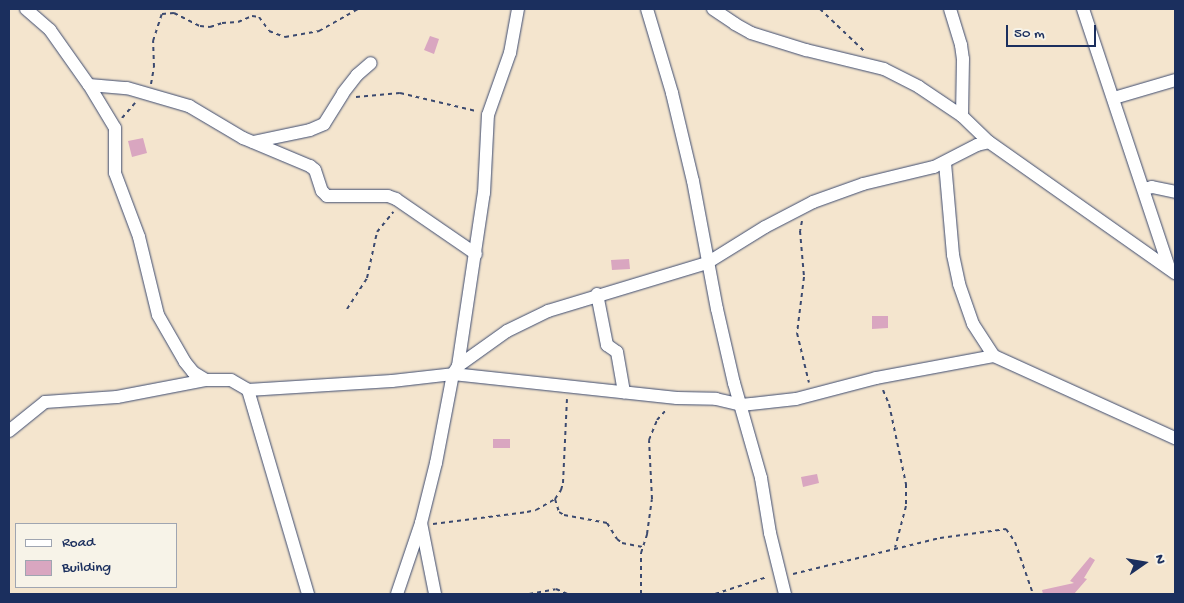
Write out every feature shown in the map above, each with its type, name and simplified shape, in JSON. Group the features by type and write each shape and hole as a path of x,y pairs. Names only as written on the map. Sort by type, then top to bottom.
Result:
{"street":[{"path":"26,9 50,30 89,85 115,128 115,173 140,237 158,315 185,362 193,372 206,380"},
{"path":"397,594 421,525 436,463 476,254 484,193 488,114 510,53 518,9"},
{"path":"647,9 672,93 693,181 708,263 741,405 761,478 770,533 786,594"},
{"path":"713,9 751,33 806,50 884,69 920,87 962,116 989,142 1172,270"},
{"path":"950,9 962,52 962,116"},
{"path":"1083,9 1172,270"},
{"path":"253,142 310,130 324,124 343,93 357,75 371,62"},
{"path":"1114,98 1175,80"},
{"path":"89,85 127,88 188,106 253,142 310,166 314,170 322,191 327,196 388,196 404,204 476,254"},
{"path":"455,370 507,331 548,311 597,294 708,263 766,227 813,202 863,184 945,163 977,145 989,142"},
{"path":"945,163 952,255 959,284 973,324 994,356 1175,438"},
{"path":"1144,189 1152,187 1175,192"},
{"path":"597,294 607,345 617,352 624,392"},
{"path":"9,431 45,402 117,397 206,380 231,380 248,390 392,381 455,370 565,386 677,398 716,399 741,405 810,396 876,378 994,356"},
{"path":"248,390 308,594"},
{"path":"421,525 435,594"}],"path":[{"path":"115,128 140,98 150,96 154,67 153,41 162,14 174,14 200,26 210,27 222,23 238,22 252,16 259,17 269,31 285,37 319,31 358,9"},
{"path":"820,9 866,52"},
{"path":"353,97 400,93 488,114"},
{"path":"347,309 367,278 377,232 394,211 404,204"},
{"path":"803,220 800,231 804,277 797,333 810,396"},
{"path":"876,378 888,404 906,484 906,506 895,548"},
{"path":"421,525 527,512 536,510 555,499 562,490 567,435 568,394 565,386"},
{"path":"641,594 643,547 647,534 652,499 648,451 651,432 657,420 677,398"},
{"path":"555,499 559,512 564,515 607,524 617,540 622,543 643,547"},
{"path":"715,594 756,580 895,548 940,538 1006,529 1015,542 1033,594"},
{"path":"529,594 556,589 568,594"}],"building":[{"path":"430,36 439,39 434,54 424,50"},
{"path":"143,138 147,153 132,157 128,141"},
{"path":"629,259 630,269 612,270 611,260"},
{"path":"872,316 888,316 888,328 872,329"},
{"path":"493,439 510,439 510,448 493,448"},
{"path":"817,474 819,483 803,487 801,477"},
{"path":"1090,557 1095,560 1084,578 1087,579 1074,594 1043,594 1042,590 1074,583 1070,581"}]}
